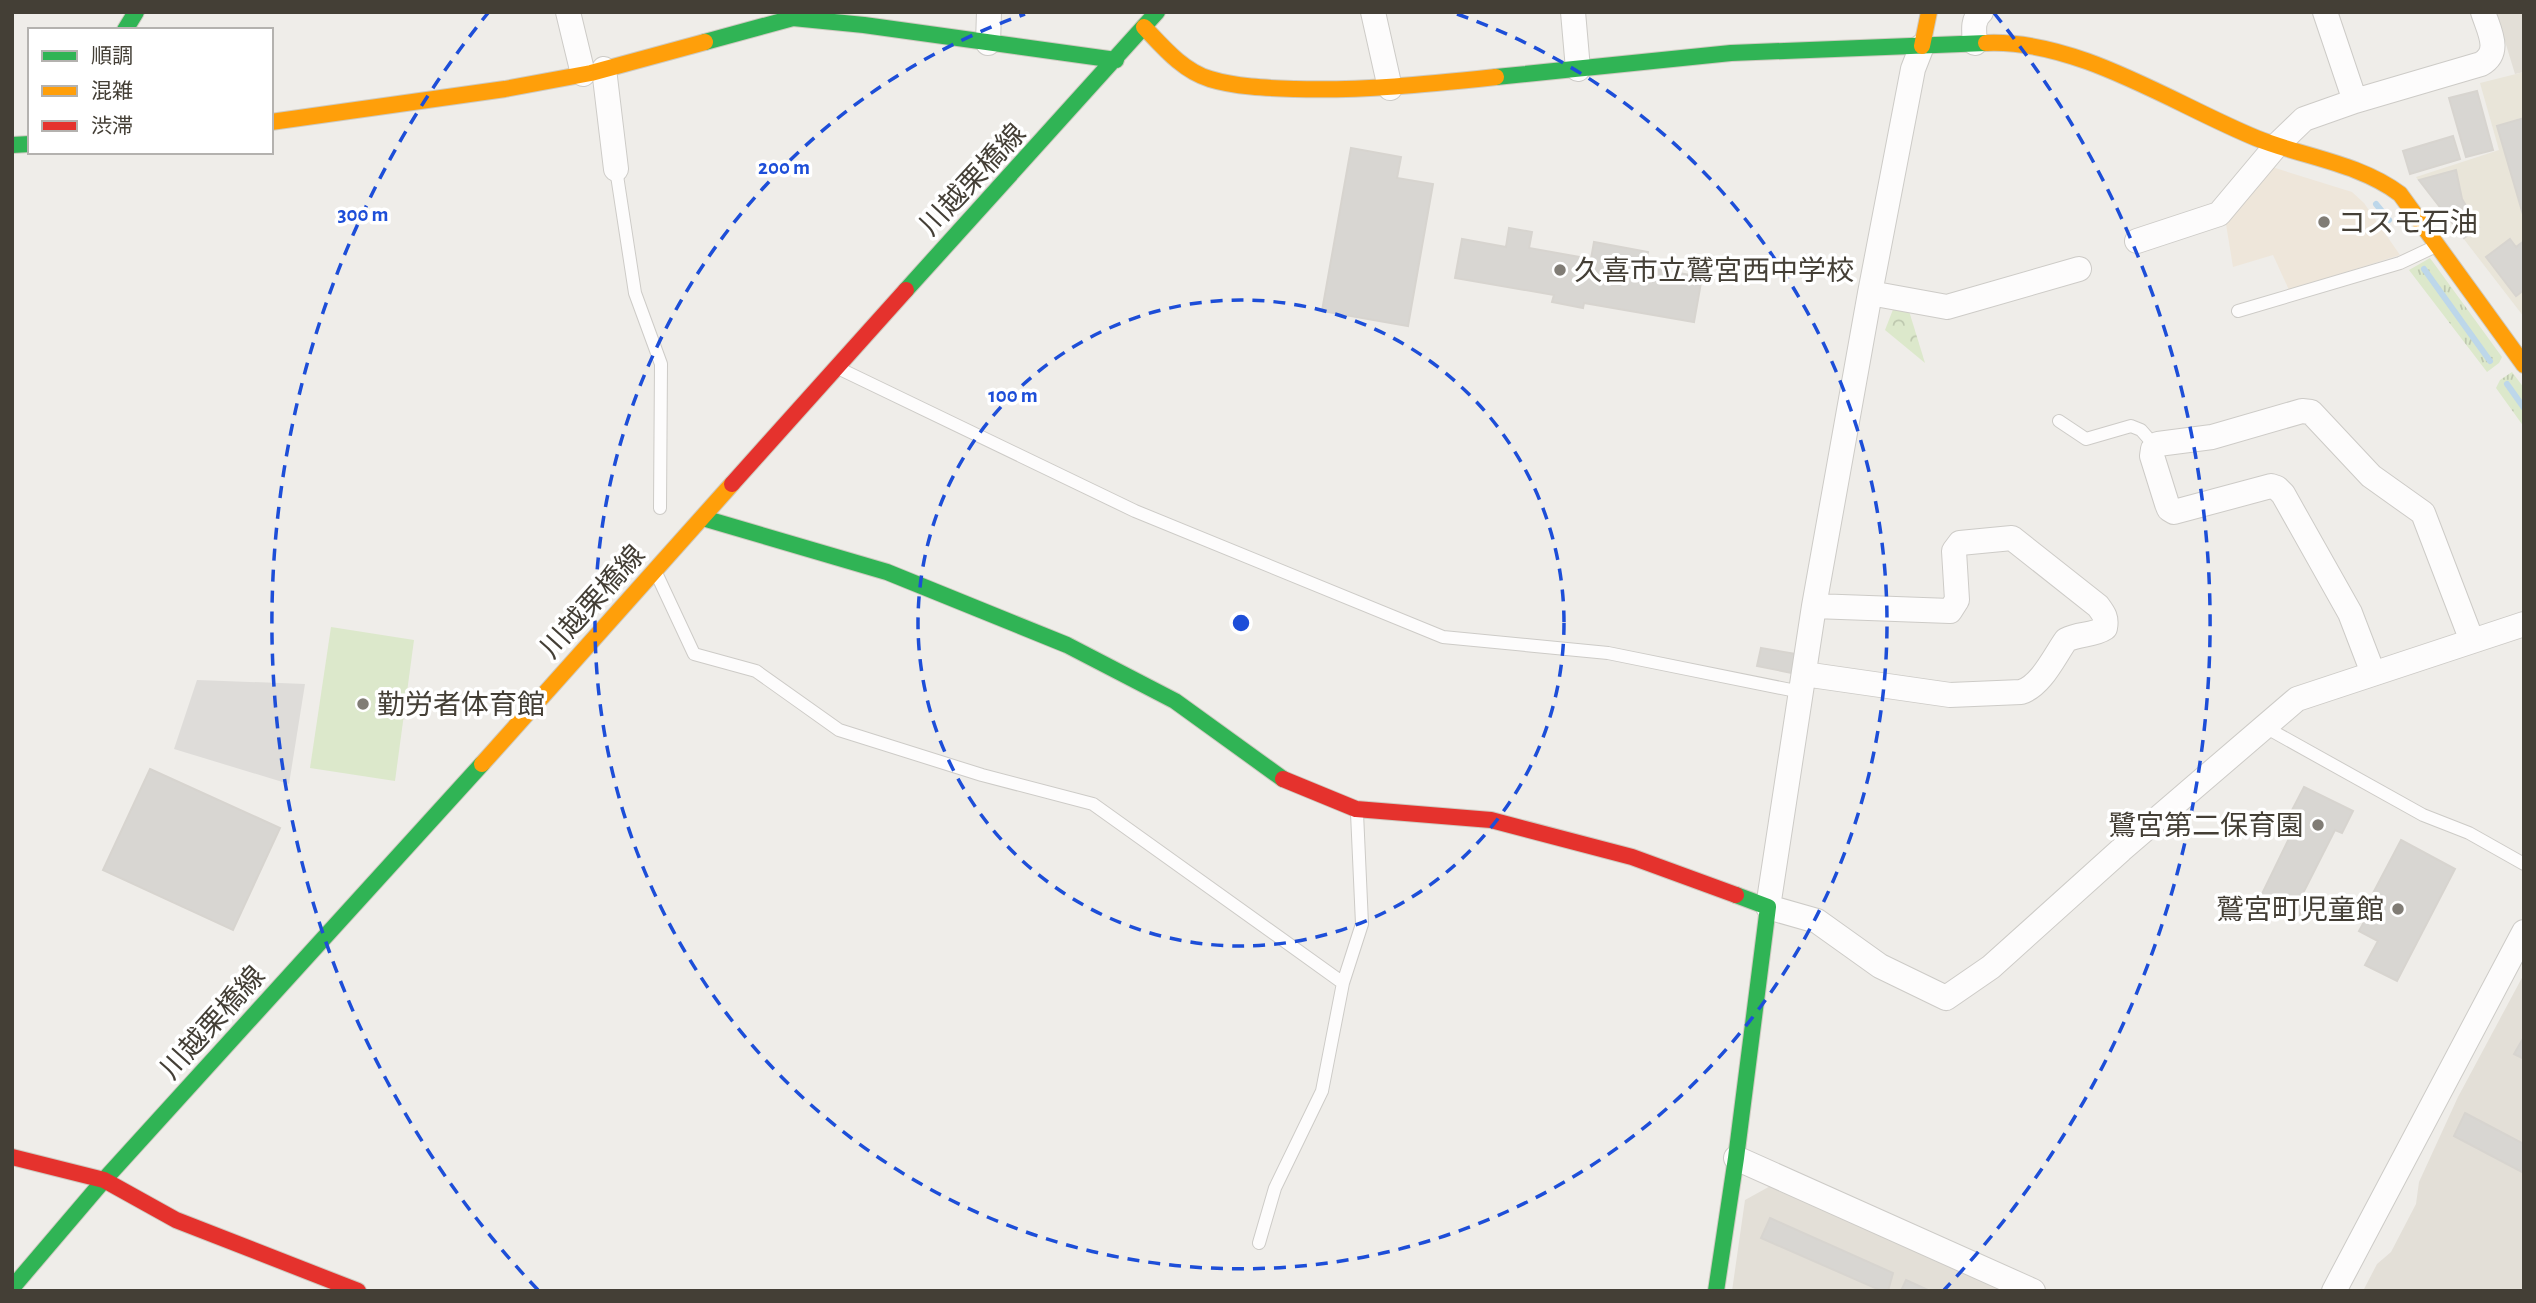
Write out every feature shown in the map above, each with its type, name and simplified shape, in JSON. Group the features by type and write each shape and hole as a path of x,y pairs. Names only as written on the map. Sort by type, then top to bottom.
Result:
{"street":[{"path":"126,28 136,12"},
{"path":"568,12 594,72 615,169"},
{"path":"988,43 989,12"},
{"name":"川越栗橋線","path":"12,1288 104,1180 703,518 952,237 1084,98 1157,12"},
{"path":"1373,12 1390,88"},
{"path":"1573,12 1578,69"},
{"path":"1716,1291 1768,907 1814,606 1913,69 1922,46 1929,12"},
{"path":"1975,43 1973,26 1976,16 1981,12"},
{"path":"2325,12 2355,101"},
{"path":"2137,241 2219,214 2277,146 2304,119 2488,60 2493,54 2494,45 2483,12"},
{"path":"273,122 505,89 594,72 782,20 876,20 988,43 1116,60"},
{"path":"1144,27 1174,59 1209,79 1263,88 1329,90 1390,88 1731,53 2005,42 2029,45 2085,62 2277,146 2368,174 2386,183 2400,194 2524,365"},
{"path":"1870,293 1947,307 2079,269"},
{"path":"2373,673 2350,613 2283,494 2271,486 2174,512 2166,504 2152,456 2155,446 2176,440 2212,437 2302,411 2311,412 2371,476 2423,513 2472,641"},
{"path":"703,518 887,572 1067,645 1175,701 1280,778 1356,809 1491,820 1632,857 1768,907 1817,921 1880,966 1946,998 1991,967 2121,850 2297,699 2524,624"},
{"path":"1803,683 1950,695 2021,692 2036,683 2066,640 2100,632 2107,622 2098,606 2012,538 1960,543 1956,547 1956,600 1950,611 1814,606"},
{"path":"2334,1291 2524,932"},
{"path":"12,1157 104,1180 176,1220 358,1291"},
{"path":"1736,1158 2033,1291"}],"lane":[{"path":"615,169 635,293 661,364 660,508"},
{"path":"2238,311 2400,263 2437,246"},
{"path":"836,367 1135,511 1443,637 1608,653 1803,683"},
{"path":"2059,421 2086,439 2131,426 2141,430 2155,446"},
{"path":"655,571 694,654 756,671 839,730 982,775 1093,804 1343,983"},
{"path":"2265,727 2423,814 2469,833 2524,864"},
{"path":"1259,1244 1275,1188 1322,1091 1343,983 1362,924 1356,809"}],"shaded area":[{"path":"2496,12 2524,12 2524,72 2515,74"},
{"path":"2524,72 2524,317 2416,177 2499,150 2480,83"},
{"path":"2272,167 2352,192 2364,203 2400,255 2289,290 2273,255 2233,267 2226,224"},
{"path":"197,680 305,684 289,784 174,749"},
{"path":"2524,974 2524,1291 2363,1291 2377,1264 2391,1252 2416,1204 2419,1182 2458,1097"},
{"path":"1774,1184 2009,1291 1732,1291 1745,1200"}],"green space":[{"path":"2430,258 2502,357 2499,363 2487,372 2409,270"},
{"path":"1894,307 1909,311 1925,363 1885,330"},
{"path":"2512,372 2524,388 2524,427 2496,388 2500,380"},
{"name":"勤労者体育館","path":"331,627 414,640 395,781 310,768"}],"building":[{"path":"2477,91 2493,150 2466,157 2449,98"},
{"path":"2524,118 2524,218 2497,126"},
{"path":"2453,136 2460,159 2410,174 2403,151"},
{"path":"1351,148 1401,157 1397,178 1433,184 1408,326 1322,311"},
{"path":"2456,170 2462,199 2479,227 2464,238 2419,180"},
{"path":"1509,228 1532,232 1529,248 1591,259 1594,242 1648,252 1645,267 1702,277 1694,322 1584,303 1583,308 1552,302 1554,295 1455,278 1462,239 1506,247"},
{"path":"2510,239 2516,247 2524,241 2524,290 2516,296 2486,257"},
{"path":"1761,648 1796,654 1792,673 1757,666"},
{"path":"150,769 280,828 233,930 103,870"},
{"path":"2304,787 2353,811 2342,833 2335,830 2297,905 2303,908 2298,919 2259,900 2299,818 2290,814"},
{"path":"2401,840 2455,869 2397,981 2365,965 2378,941 2359,931 2375,902 2370,899"},
{"path":"2524,1037 2524,1059 2514,1054"},
{"path":"2465,1113 2524,1144 2524,1173 2454,1136"},
{"path":"1770,1218 1893,1273 1888,1291 1882,1291 1761,1238"},
{"path":"1906,1280 1930,1291 1901,1291"}],"waterway":[{"path":"2376,204 2389,220"},
{"path":"2424,269 2490,361"},
{"path":"2507,384 2524,408"}],"traffic: fast":[{"path":"126,28 136,12"},
{"path":"906,290 1157,12"},
{"path":"705,42 793,18 864,25 1116,60"},
{"path":"1496,77 1731,53 1986,43"},
{"path":"12,145 28,144"},
{"path":"703,518 887,572 1067,645 1175,701 1283,779"},
{"path":"12,1288 104,1180 482,764"},
{"path":"1716,1291 1768,907 1736,895"}],"traffic: slow":[{"path":"1922,46 1929,12"},
{"path":"1144,27 1174,58 1191,70 1210,79 1241,85 1263,88 1346,89 1496,77"},
{"path":"273,122 505,89 591,73 705,42"},
{"path":"1986,43 2055,51 2090,62 2256,138 2349,168 2384,183 2400,194 2524,365"},
{"path":"482,764 732,484"}],"traffic: jam":[{"path":"732,484 906,290"},
{"path":"1283,779 1356,809 1491,820 1632,857 1736,895"},
{"path":"12,1157 104,1180 176,1220 358,1291"}],"place":[{"name":"コスモ石油","path":"2324,222"},
{"name":"久喜市立鷲宮西中学校","path":"1560,270"},
{"name":"勤労者体育館","path":"363,704"},
{"name":"鷺宮第二保育園","path":"2318,825"},
{"name":"鷲宮町児童館","path":"2398,909"}]}
